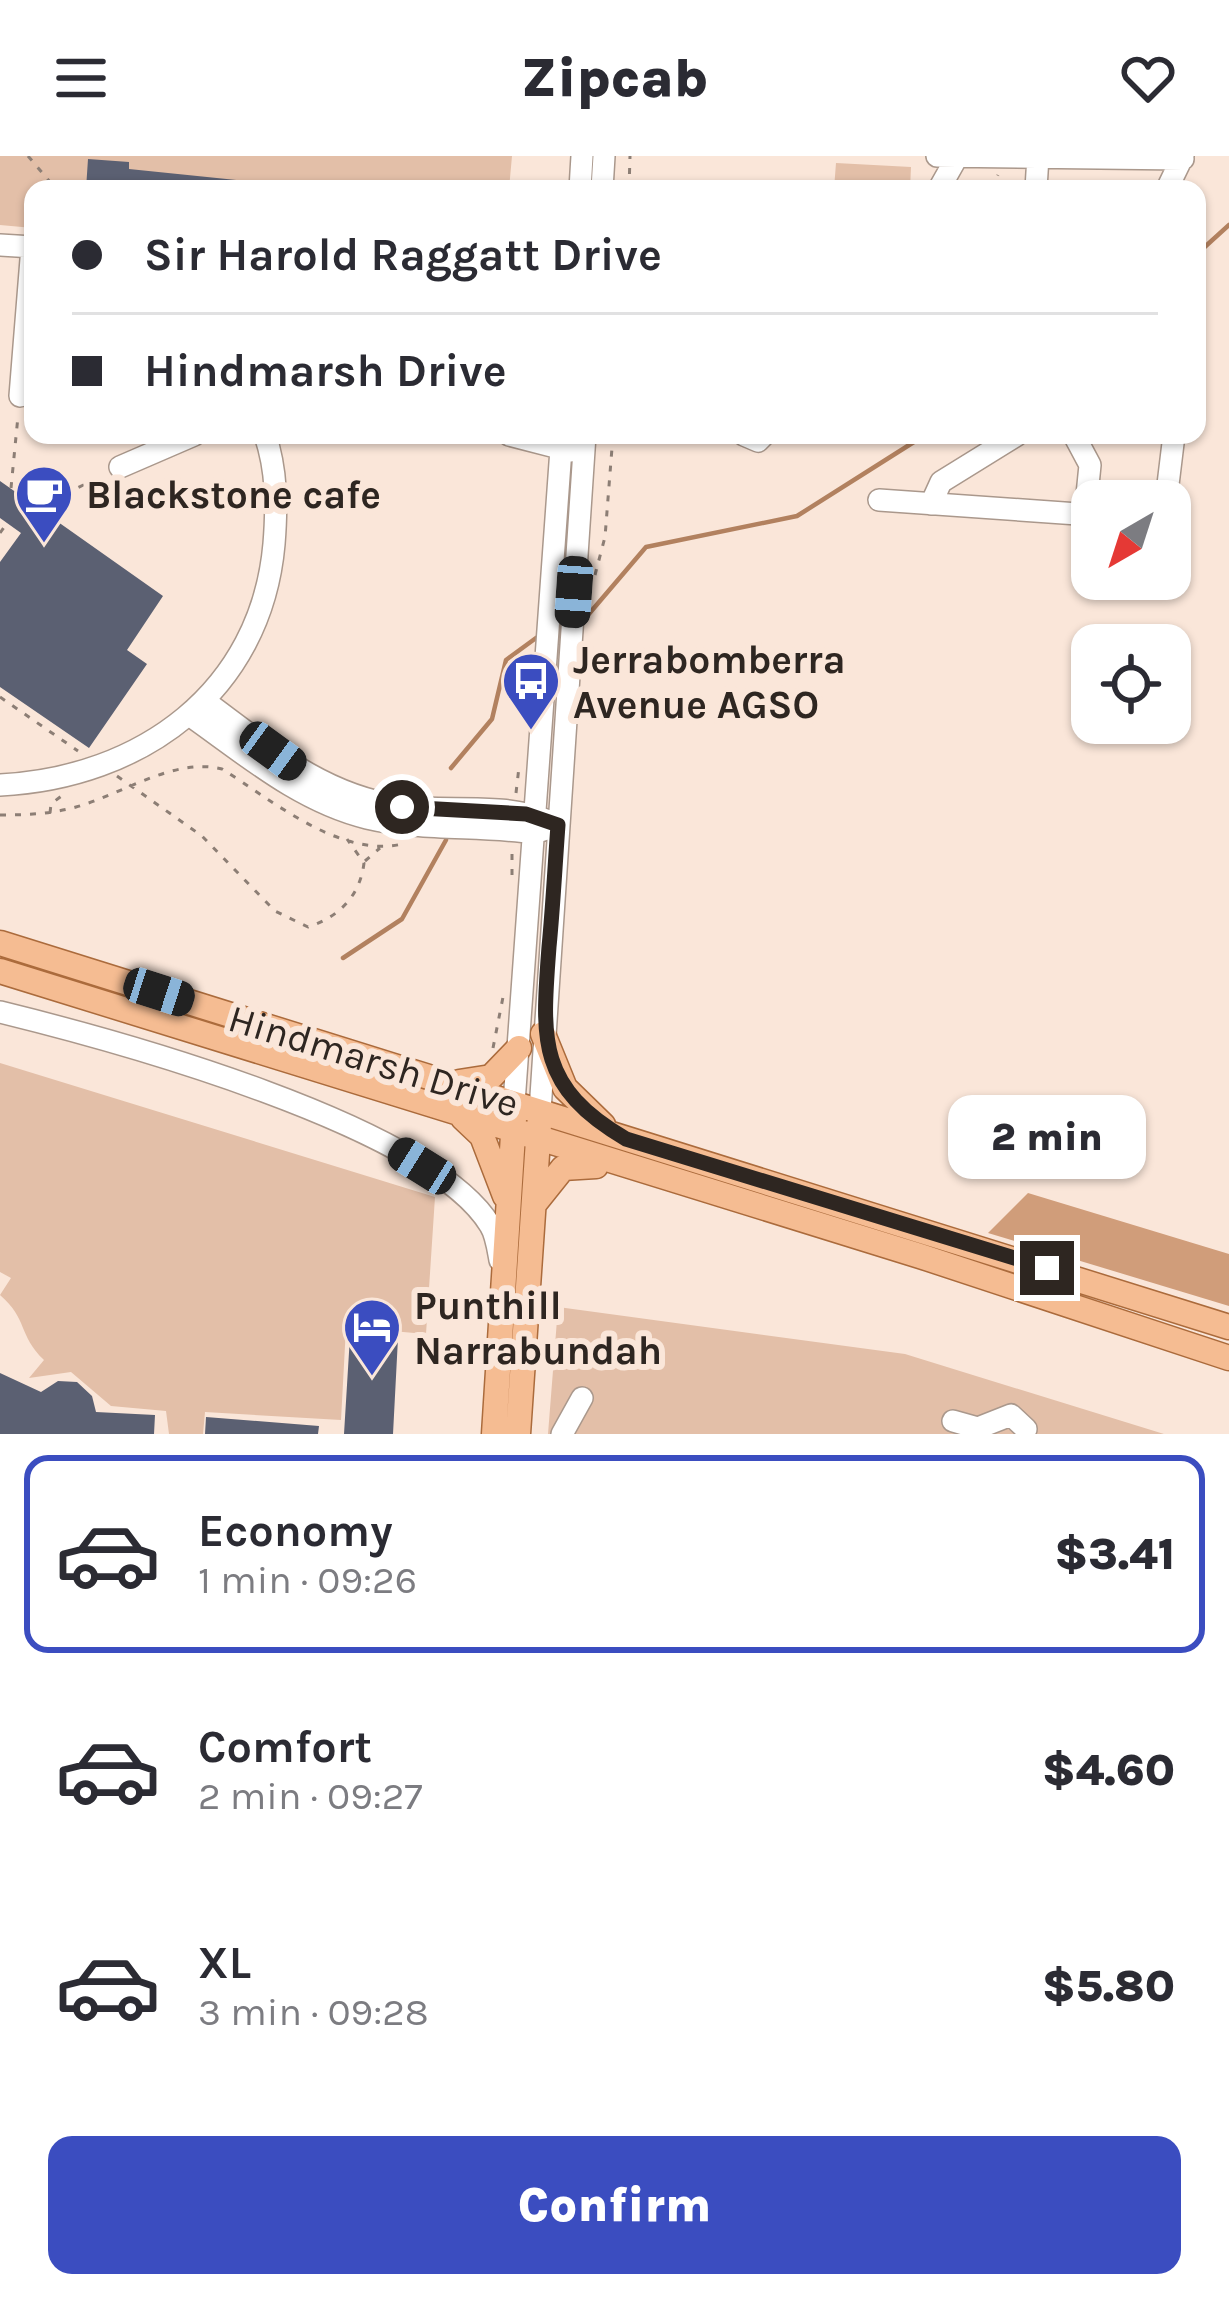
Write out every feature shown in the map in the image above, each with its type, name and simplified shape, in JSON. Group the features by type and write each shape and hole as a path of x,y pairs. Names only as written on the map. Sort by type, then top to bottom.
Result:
{"main road":[{"name":"Hindmarsh Drive","path":"0,943 1229,1327"},
{"name":"Hindmarsh Drive","path":"0,971 1229,1358"},
{"path":"543,1034 574,1099 626,1139"},
{"path":"451,1083 491,1077 518,1048"},
{"path":"514,1103 525,1135 518,1434"},
{"path":"525,1135 540,1111"},
{"path":"460,1115 482,1136 522,1208"},
{"path":"494,1434 505,1278 522,1208 551,1178 575,1164 681,1182"}],"street":[{"path":"937,156 1183,157"},
{"path":"20,396 24,350"},
{"path":"120,467 173,444"},
{"path":"0,785 104,768 199,710 249,637 268,583 276,514 266,444"},
{"path":"514,1103 537,783 573,444"},
{"path":"540,1111 561,784 573,444"},
{"path":"931,504 941,482 1002,444"},
{"path":"1079,444 1090,465 1089,480"},
{"path":"1169,480 1173,444"},
{"path":"879,500 1071,514"},
{"path":"199,710 293,788 337,810 403,824 558,825"},
{"path":"537,783 561,784"},
{"path":"0,1012 246,1086 362,1129 422,1166 486,1220 505,1278"},
{"path":"562,1434 582,1398"},
{"path":"953,1421 982,1427 1010,1414 1026,1430"}],"path":[{"path":"28,156 48,180"},
{"path":"10,488 20,396"},
{"path":"591,582 605,536 612,444"},
{"path":"38,507 120,467"},
{"path":"0,533 7,523"},
{"path":"0,697 94,763"},
{"path":"514,800 521,751"},
{"path":"0,814 50,813 134,788 188,764 222,769 301,819 346,838 364,863"},
{"path":"106,782 111,772"},
{"path":"111,772 202,836 264,902 308,927 350,902 361,884 364,863 378,848 389,848"},
{"path":"111,772 117,785 112,795"},
{"path":"50,813 56,799 74,792"},
{"path":"508,838 512,884"},
{"path":"490,1063 504,992"}],"shaded area":[{"path":"0,156 512,156 510,180 24,180 24,227 0,225"},
{"path":"836,163 911,167 910,180 835,180"},
{"path":"0,1063 435,1197 426,1334 346,1327 341,1420 205,1412 203,1434 169,1434 166,1411 111,1406 71,1372 29,1378 44,1360 0,1295 11,1278 0,1272"},
{"path":"1028,1193 1229,1254 1229,1306 988,1233"},
{"path":"558,1307 905,1354 1164,1434 548,1434"}],"building":[{"path":"88,159 129,162 129,169 236,180 87,180"},
{"path":"0,481 163,596 127,650 147,664 89,748 0,687 0,562 21,533 0,518"},
{"name":"Punthill Narrabundah","path":"350,1336 398,1338 393,1434 344,1434"},
{"path":"0,1373 41,1392 58,1381 77,1382 92,1396 96,1412 155,1415 154,1434 0,1434"},
{"path":"206,1417 319,1426 318,1434 205,1434"}],"waterway":[{"path":"1206,246 1229,225"},
{"path":"588,615 646,547 797,516 911,444"},
{"path":"451,768 492,719 506,660 536,638"},
{"path":"343,958 402,919 446,840"}],"place":[{"name":"Blackstone cafe","path":"44,545"},
{"name":"Jerrabomberra Avenue AGSO","path":"531,732"},
{"name":"Punthill Narrabundah","path":"372,1378"}],"route":[{"path":"402,807 526,814 558,825 543,1034 565,1088 588,1114 626,1139 1047,1268"}]}
